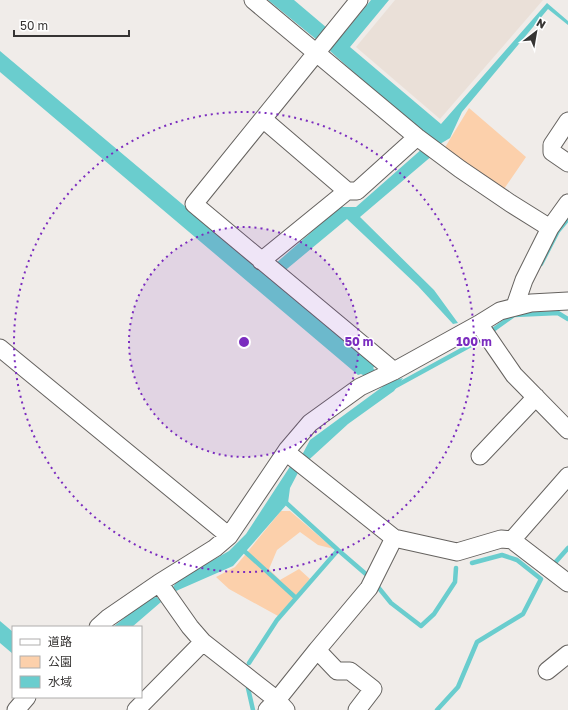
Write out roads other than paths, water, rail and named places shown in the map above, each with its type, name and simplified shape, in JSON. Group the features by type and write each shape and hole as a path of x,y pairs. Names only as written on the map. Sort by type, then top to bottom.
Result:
{"street":[{"path":"252,0 417,137 460,169 550,228"},
{"path":"359,0 194,204 394,371"},
{"path":"263,120 347,191"},
{"path":"568,121 552,145 552,152 568,163"},
{"path":"262,261 347,191 357,191 417,137"},
{"path":"515,306 524,280 550,228 568,202"},
{"path":"99,626 159,582 215,548 229,536 295,459 310,423 360,387 394,371 479,324 500,310 531,302 567,302"},
{"path":"479,324 514,375 568,430"},
{"path":"0,348 229,536"},
{"path":"480,456 536,397"},
{"path":"295,459 394,538 457,552 501,539 512,540 568,583"},
{"path":"512,540 568,476"},
{"path":"159,582 190,627 203,642 277,707 317,650 369,588 394,538"},
{"path":"136,710 203,642"},
{"path":"317,650 337,671 350,671 373,689 357,710"},
{"path":"547,671 568,654"}],"water":[{"path":"268,0 294,0 327,28 317,40"},
{"path":"371,0 389,0 350,47 441,124 547,3 568,21 568,25 548,9 462,112 450,138 440,144 398,112 330,51 338,34 345,32"},
{"path":"0,51 375,366 373,368 375,370 365,376 361,374 358,375 0,72"},
{"path":"423,148 433,155 360,217 434,290 458,323 453,324 418,286 347,219 282,273 275,264 340,207 356,207"},
{"path":"403,378 394,391 348,424 301,467 290,488 288,503 233,566 176,591 173,587 178,580 229,551 246,534 291,465 302,455 310,440 389,382"},
{"path":"157,597 161,602 133,626 114,626 149,598"},
{"path":"0,621 12,631 12,653 0,643"}],"waterway":[{"path":"541,264 558,231 568,219"},
{"path":"493,330 514,315 558,313 568,319"},
{"path":"394,387 480,340"},
{"path":"283,500 367,575"},
{"path":"241,548 296,598"},
{"path":"553,565 568,548"},
{"path":"249,663 277,620 338,550"},
{"path":"437,710 458,687 477,642 523,614 541,579 517,560 502,555 472,563"},
{"path":"378,587 391,603 421,626 434,614 455,582 456,568"},
{"path":"248,688 253,710"}]}
